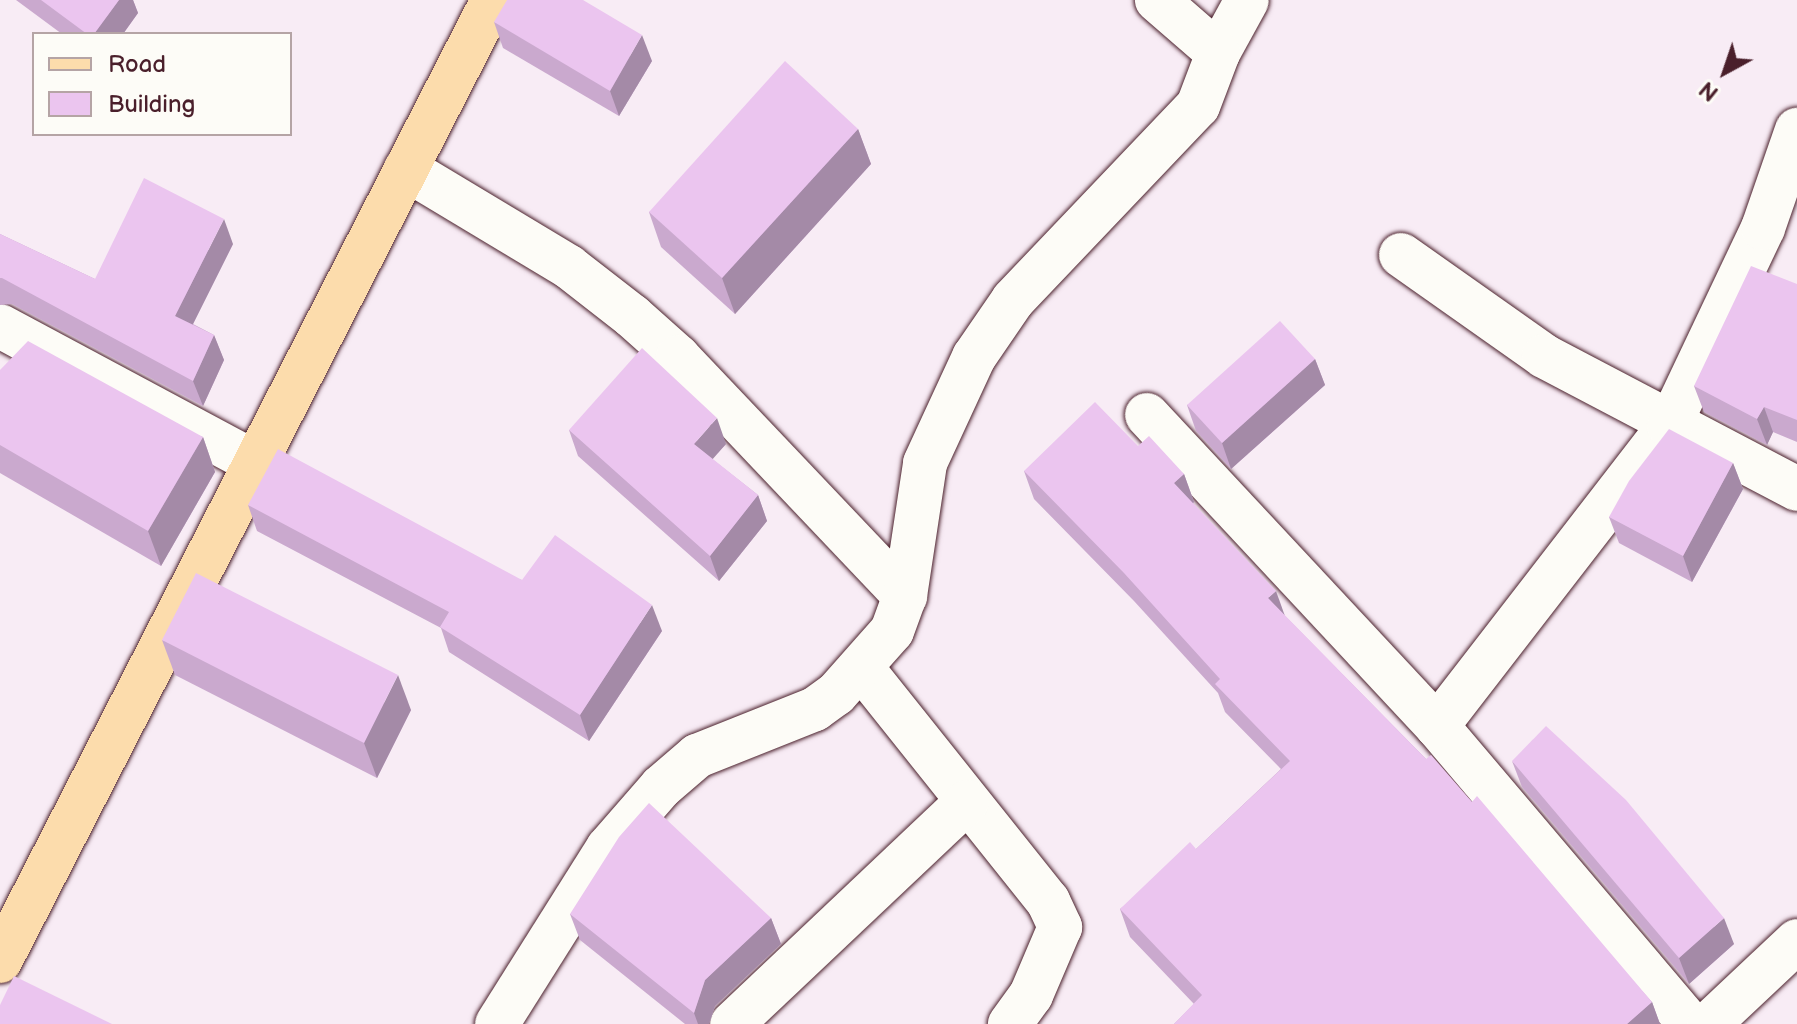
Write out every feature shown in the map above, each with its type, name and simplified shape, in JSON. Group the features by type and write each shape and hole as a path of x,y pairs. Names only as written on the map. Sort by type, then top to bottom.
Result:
{"main road":[{"path":"0,961 493,0"}],"street":[{"path":"1157,0 1218,53"},
{"path":"497,1024 608,848 661,787 697,756 815,709 861,667 892,631 905,596 925,463 974,357 1013,300 1198,106 1218,53 1247,0"},
{"path":"1437,726 1669,426 1763,228 1797,130"},
{"path":"406,169 569,267 632,316 678,357 905,596"},
{"path":"1401,255 1544,356 1669,426 1797,489"},
{"path":"13,350 255,463"},
{"path":"1147,415 1437,726 1690,1024"},
{"path":"861,667 1048,901 1060,927 1044,970 1010,1024"},
{"path":"732,1024 967,802"},
{"path":"1709,1024 1797,941"}],"building":[{"path":"41,0 119,0 95,32 84,32"},
{"path":"507,0 583,0 642,35 610,91 494,22"},
{"path":"785,61 858,129 722,278 649,212"},
{"path":"144,178 224,219 175,316 214,335 193,381 0,278 0,234 95,279"},
{"path":"1751,266 1797,284 1797,420 1764,407 1757,419 1694,386"},
{"path":"1280,321 1315,359 1222,443 1187,405"},
{"path":"28,341 203,437 148,531 0,445 0,370"},
{"path":"642,348 717,418 694,444 758,495 710,556 569,430"},
{"path":"1095,402 1138,446 1149,436 1184,474 1174,483 1276,591 1268,598 1426,759 1431,755 1472,802 1477,796 1652,1002 1627,1024 1174,1024 1202,995 1120,909 1190,842 1196,849 1290,761 1215,684 1220,679 1124,573 1024,471"},
{"path":"1669,429 1733,463 1683,556 1609,517 1629,481"},
{"path":"278,449 522,580 555,535 652,605 580,715 440,627 449,612 248,505"},
{"path":"196,573 398,675 364,743 162,640"},
{"path":"1546,726 1626,800 1724,918 1679,958 1512,761"},
{"path":"649,803 771,918 705,980 694,1013 570,914 619,837"},
{"path":"14,976 112,1024 0,1024 0,1005"}]}
